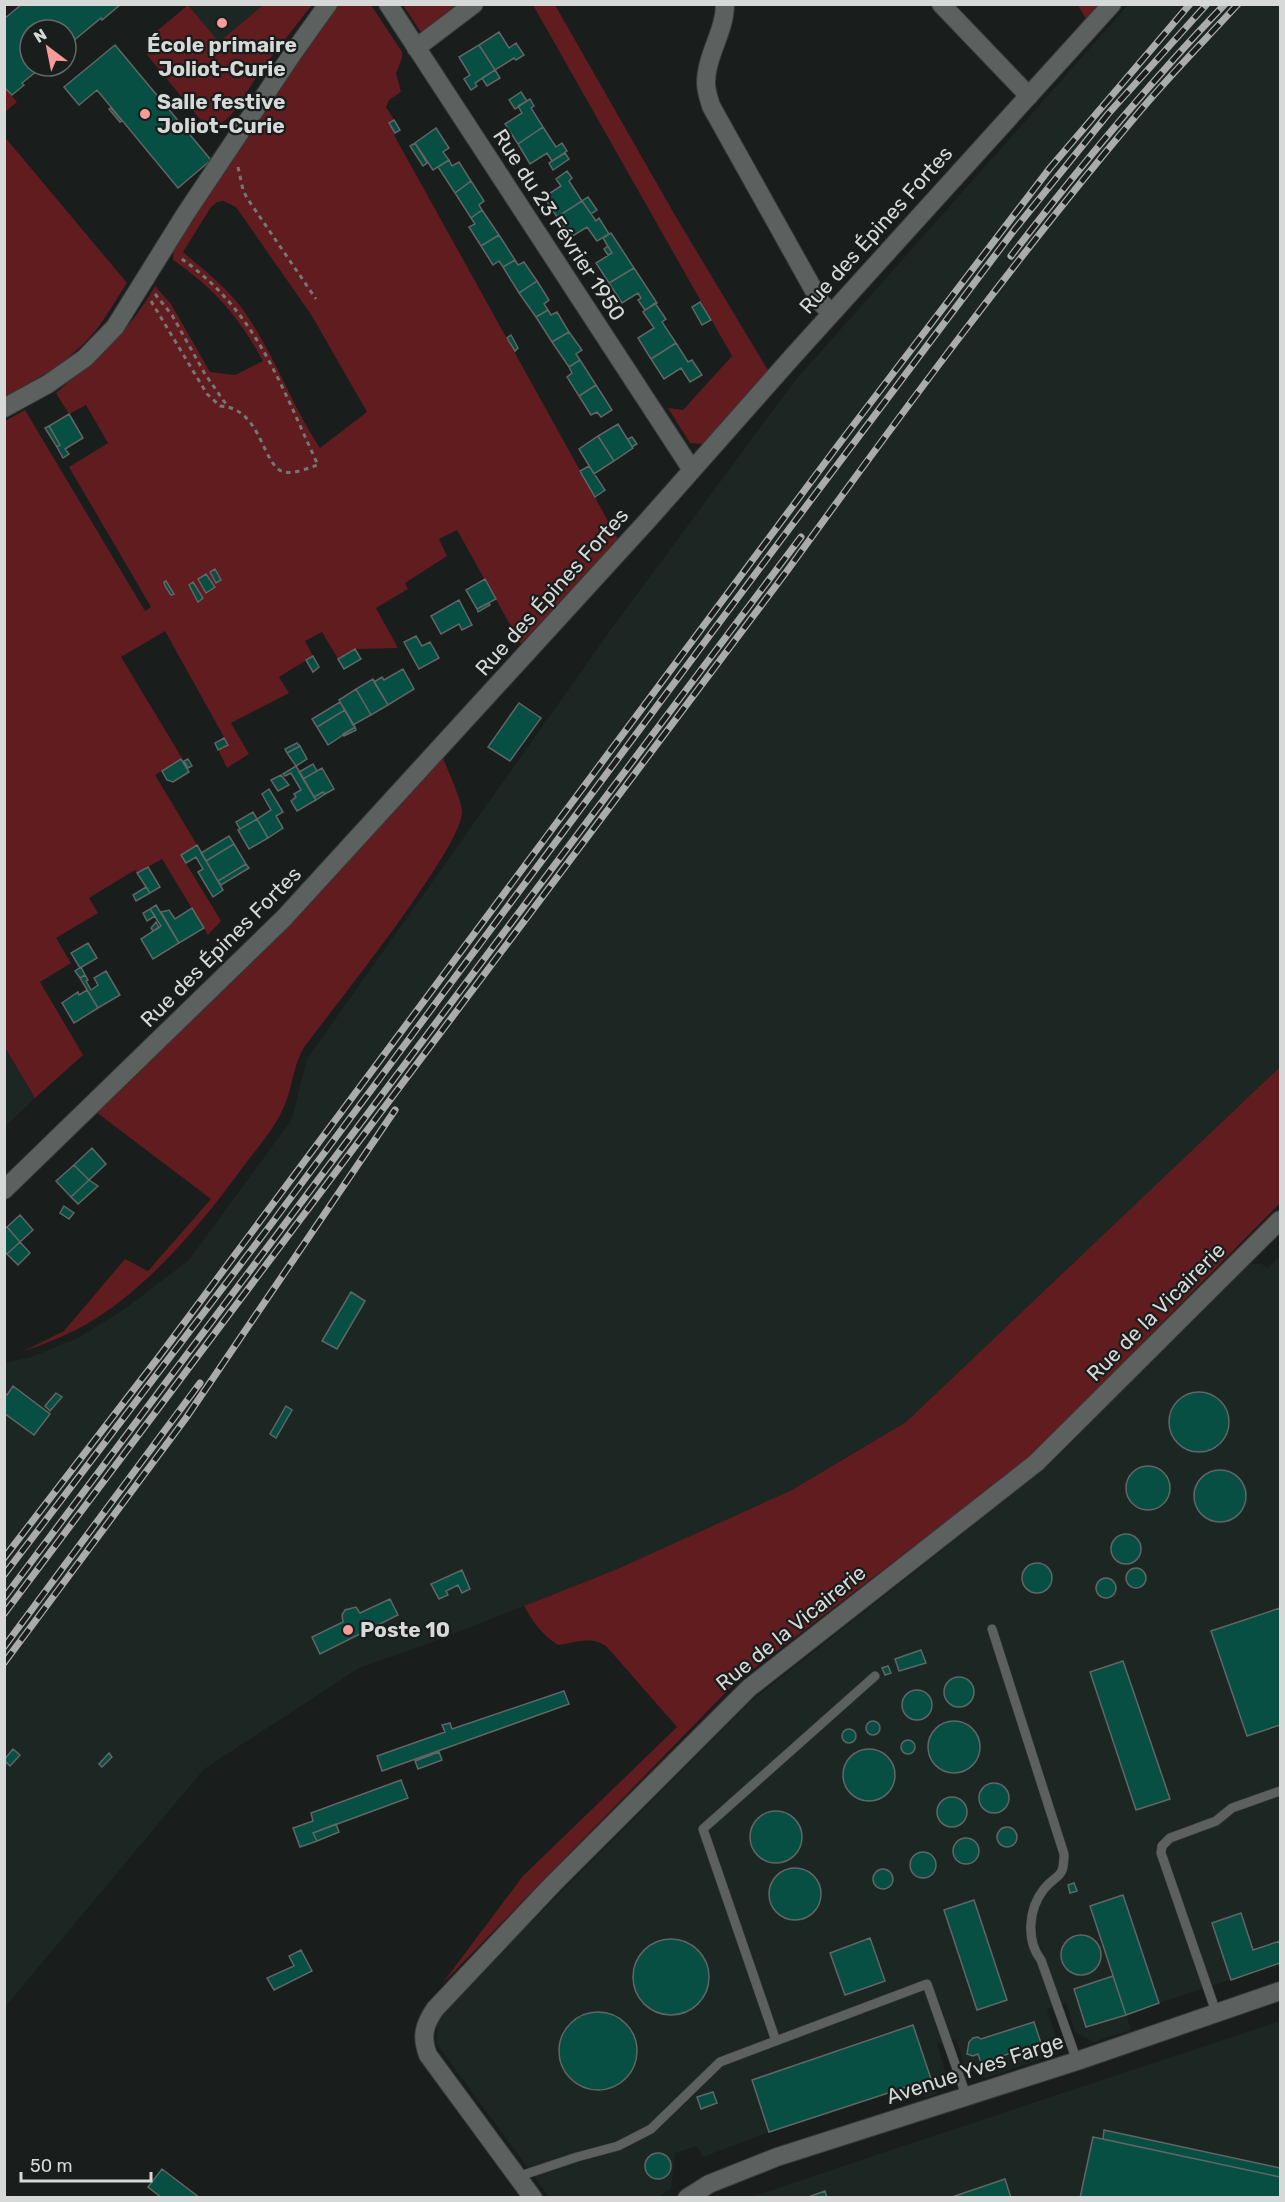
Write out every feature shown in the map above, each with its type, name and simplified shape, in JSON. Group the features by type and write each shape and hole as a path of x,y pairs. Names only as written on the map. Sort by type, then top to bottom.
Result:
{"street":[{"path":"4,408 48,384 85,358 115,327 226,154 328,4"},
{"name":"Rue du 23 Février 1950","path":"388,4 692,470"},
{"path":"416,48 474,4"},
{"path":"725,4 725,16 708,68 706,85 711,106 820,303 832,313"},
{"path":"942,4 1029,96"},
{"name":"Rue des Épines Fortes","path":"4,1190 284,918 1112,4"},
{"name":"Rue de la Vicairerie","path":"533,2198 428,2055 423,2043 423,2030 435,2008 545,1893 749,1688 1036,1463 1281,1220"},
{"name":"Avenue Yves Farge","path":"687,2198 709,2184 777,2157 1077,2061 1281,1991"}],"lane":[{"path":"993,1629 1064,1854 1064,1867 1056,1880 1044,1889 1036,1903 1030,1926 1035,1952 1041,1960 1077,2061"},
{"path":"776,2041 703,1829 875,1676"},
{"path":"1216,2012 1161,1853 1162,1846 1170,1838 1216,1821 1232,1808 1281,1791"},
{"path":"517,2177 618,2146 651,2129 720,2062 927,1984 966,2095"}],"path":[{"path":"226,154 236,161 247,198 316,299"},
{"path":"142,284 207,394 220,406 228,406 238,411 248,420 264,443 271,462 277,469 285,472 318,465 253,331 215,285 165,247"},
{"path":"142,284 155,294 172,315 205,374 228,406"}],"shaded area":[{"name":"École primaire Joliot-Curie","path":"188,5 263,5 219,42"},
{"path":"188,5 219,42 263,5 312,5 232,114 220,124 213,126 199,118 147,55 152,35"},
{"path":"338,5 371,5 402,52 396,73 401,92 389,100 386,107 394,120 389,123 394,135 618,539 521,644 457,530 439,539 447,556 405,583 408,589 376,608 398,648 355,649 338,659 322,632 305,641 313,656 279,677 289,693 231,723 249,754 227,768 215,743 224,737 165,631 121,657 182,758 155,775 197,845 181,855 221,921 208,935 162,859 137,873 135,870 89,898 98,913 56,938 71,963 40,982 83,1055 35,1098 5,1048 5,421 25,410 145,611 151,607 69,467 108,443 86,405 69,414 56,393 123,331 155,286 171,304 210,372 235,375 263,361 245,331 224,304 201,281 173,260 174,244 268,100","holes":["223,201 236,207 312,316 367,412 320,448 266,347 240,305 183,252 211,207"]},
{"path":"403,5 467,5 422,34"},
{"path":"533,5 555,5 676,217 769,372 704,444 690,443 668,408 683,410 732,356"},
{"path":"1078,5 1103,5 1087,21"},
{"path":"1128,5 1280,5 1280,1067 906,1422 792,1490 615,1570 430,1643 359,1668 204,1769 5,2007 5,1363 31,1357 78,1338 123,1310 189,1260 292,1119 307,1059 612,628 794,382"},
{"path":"4,87 17,102 5,112 4,112"},
{"path":"4,136 127,283 87,341 54,368 5,398"},
{"path":"442,755 461,805 462,811 457,830 442,857 394,928 305,1046 297,1062 286,1103 268,1134 189,1235 150,1276 107,1311 85,1325 22,1352 64,1331 125,1259 148,1271 211,1199 96,1112"},
{"path":"4,1048 35,1098 5,1127 4,1127"},
{"path":"1280,1067 1280,1203 1028,1459 734,1684 442,1984 523,1876 677,1727 607,1647 595,1641 558,1645 538,1628 524,1606 615,1570 792,1490 906,1422"},
{"path":"1280,1256 1280,1963 1126,2014 1131,2030 1094,2042 1075,2032 1066,2003 1047,2009 1056,2037 1044,2058 986,2078 965,2068 956,2039 937,2044 946,2074 936,2094 925,2098 920,2083 769,2132 703,2157 696,2146 675,2153 671,2189 659,2197 549,2197 436,2043 438,2016 750,1702 1041,1472 1231,1280 1250,1264 1262,1264 1267,1269"},
{"path":"1280,2021 1280,2197 749,2198 888,2151"}],"building":[{"path":"22,4 121,4 78,37 78,18 18,18 18,78 28,78 12,95 4,87 4,19"},
{"path":"499,32 509,48 516,43 524,55 516,60 514,58 495,70 479,45"},
{"name":"Salle festive Joliot-Curie","path":"115,45 211,160 178,188 97,90 79,105 64,87 78,78 78,75"},
{"path":"479,45 495,70 475,83 477,86 471,90 464,79 470,75 459,57"},
{"path":"495,70 500,78 487,86 482,78"},
{"path":"521,92 527,101 515,109 509,100"},
{"path":"530,99 534,106 531,108 543,127 518,144 505,124 522,113 518,106"},
{"path":"111,108 122,121 120,122 109,109"},
{"path":"394,120 400,130 395,133 389,123"},
{"path":"543,127 556,147 562,143 567,151 552,161 547,153 530,164 518,144"},
{"path":"436,128 449,148 443,152 449,160 433,170 415,143"},
{"path":"415,143 427,163 423,166 410,146"},
{"path":"565,153 569,159 553,170 549,163"},
{"path":"449,160 452,166 459,162 471,181 455,193 438,167"},
{"path":"567,171 572,178 569,181 582,201 557,217 544,197 561,186 556,179"},
{"path":"471,181 484,201 479,205 482,210 471,218 455,193"},
{"path":"588,197 597,210 591,214 582,201"},
{"path":"582,201 596,221 599,218 609,234 597,241 587,227 571,237 557,217"},
{"path":"482,210 499,235 481,246 469,227 475,224 471,218"},
{"path":"611,233 634,268 609,283 596,263 612,253 603,238"},
{"path":"499,235 515,260 503,267 499,261 493,265 481,246"},
{"path":"608,246 612,253 608,255 604,249"},
{"path":"515,260 518,265 524,262 537,281 519,293 503,267"},
{"path":"634,268 657,303 645,310 638,300 641,298 638,293 622,303 609,283"},
{"path":"537,281 549,300 544,304 548,310 536,317 519,293"},
{"path":"700,302 711,320 702,325 692,307"},
{"path":"655,303 666,319 662,322 676,343 651,359 638,338 654,328 643,312"},
{"path":"548,310 551,315 557,312 569,332 552,342 536,317"},
{"path":"569,332 582,350 576,354 580,360 569,367 552,342"},
{"path":"511,335 518,348 515,351 507,338"},
{"path":"676,343 688,362 692,360 702,375 690,382 681,368 664,379 651,359"},
{"path":"580,360 596,385 579,396 567,377 572,373 569,367"},
{"path":"596,385 612,410 601,417 597,412 591,415 579,396"},
{"path":"69,414 83,438 65,449 69,454 63,458 57,447 60,445 49,426"},
{"path":"618,424 633,448 614,461 598,436"},
{"path":"49,426 60,445 57,447 45,428"},
{"path":"598,436 614,461 594,474 579,449"},
{"path":"632,437 637,444 632,447 628,439"},
{"path":"589,466 605,490 595,497 580,471"},
{"path":"215,569 221,580 216,583 210,572"},
{"path":"206,574 215,587 206,593 198,579"},
{"path":"485,579 496,599 477,609 466,590"},
{"path":"166,581 174,594 171,595 165,586"},
{"path":"193,582 203,598 198,602 189,585"},
{"path":"459,600 472,625 462,630 459,624 441,634 431,616"},
{"path":"489,603 490,605 478,612 477,609"},
{"path":"416,636 422,646 430,642 439,658 419,669 404,642"},
{"path":"355,649 361,659 344,669 338,659"},
{"path":"313,656 319,667 313,672 306,660"},
{"path":"403,669 414,689 388,705 374,682 382,677 384,680"},
{"path":"373,679 388,705 371,715 356,689"},
{"path":"356,689 371,715 353,725 339,700"},
{"path":"340,702 345,710 317,727 312,719"},
{"path":"519,703 541,718 510,761 488,747"},
{"path":"345,710 355,727 328,745 317,727"},
{"path":"355,727 356,730 344,736 343,734"},
{"path":"224,738 228,745 218,750 215,743"},
{"path":"297,743 300,746 287,753 285,749"},
{"path":"300,746 307,759 296,766 287,753"},
{"path":"181,759 189,772 173,782 167,780 162,771"},
{"path":"188,759 192,766 188,768 184,761"},
{"path":"313,764 317,771 303,779 299,772"},
{"path":"296,766 316,800 297,811 291,801 296,797 294,794 301,790 291,773 285,776 283,774"},
{"path":"322,768 334,789 314,797 303,779"},
{"path":"281,775 289,785 278,791 271,780"},
{"path":"269,789 283,812 276,816 283,828 268,838 257,819 271,810 262,794"},
{"path":"323,792 325,794 316,800 314,797"},
{"path":"253,812 257,819 240,829 236,822"},
{"path":"257,819 268,838 249,849 238,830"},
{"path":"229,836 234,844 206,861 201,853"},
{"path":"234,844 246,864 218,881 206,861"},
{"path":"197,845 223,890 213,897 198,872 203,869 196,857 186,863 181,855"},
{"path":"246,864 249,868 221,885 218,881"},
{"path":"148,867 160,887 150,893 137,873"},
{"path":"146,887 150,893 136,901 133,895"},
{"path":"156,905 179,943 153,959 141,939 161,926 150,909"},
{"path":"192,908 204,928 179,943 161,912 169,910 175,919"},
{"path":"150,909 155,916 147,921 143,913"},
{"path":"156,922 159,928 153,931 151,928"},
{"path":"88,943 97,958 80,968 71,953"},
{"path":"81,967 85,975 80,978 75,971"},
{"path":"106,971 120,995 98,1008 80,978 85,975 91,990 98,985 94,978"},
{"path":"87,990 98,1008 74,1023 62,1003 78,992 79,995"},
{"path":"92,1148 106,1164 89,1180 74,1165"},
{"path":"74,1165 89,1180 71,1197 56,1181"},
{"path":"89,1180 98,1186 78,1204 71,1197"},
{"path":"64,1206 74,1213 69,1219 60,1213"},
{"path":"20,1215 33,1230 20,1242 7,1227"},
{"path":"7,1227 20,1242 7,1254 4,1251 4,1229"},
{"path":"20,1242 30,1253 18,1265 7,1254"},
{"path":"351,1292 365,1301 337,1349 322,1341"},
{"path":"13,1386 50,1414 34,1435 4,1413 4,1393 7,1395"},
{"path":"1193,1392 1205,1392 1221,1400 1227,1410 1229,1422 1227,1434 1221,1444 1205,1452 1193,1452 1177,1444 1169,1428 1169,1416 1177,1400"},
{"path":"56,1393 62,1397 50,1411 45,1406"},
{"path":"286,1406 292,1410 276,1438 270,1434"},
{"path":"1148,1466 1163,1473 1170,1488 1163,1503 1148,1510 1133,1503 1126,1488 1133,1473"},
{"path":"1215,1470 1225,1470 1239,1477 1246,1496 1239,1515 1225,1522 1215,1522 1205,1518 1198,1511 1194,1501 1194,1491 1198,1481 1205,1474"},
{"path":"1126,1534 1137,1538 1141,1549 1137,1560 1126,1564 1115,1560 1111,1549 1115,1538"},
{"path":"1037,1563 1048,1567 1052,1578 1048,1589 1037,1593 1026,1589 1022,1578 1026,1567"},
{"path":"1132,1568 1140,1568 1146,1574 1146,1582 1140,1588 1132,1588 1126,1582 1126,1574"},
{"path":"462,1570 470,1589 462,1593 458,1585 446,1591 448,1595 439,1599 431,1584"},
{"path":"1102,1578 1110,1578 1116,1584 1116,1592 1110,1598 1102,1598 1096,1592 1096,1584"},
{"name":"Poste 10","path":"390,1599 398,1615 320,1654 312,1637 343,1622 342,1615 345,1610 356,1607 360,1613"},
{"path":"1280,1608 1280,1725 1247,1736 1211,1631"},
{"path":"921,1650 926,1663 899,1671 895,1659"},
{"path":"1123,1661 1170,1799 1136,1810 1090,1672"},
{"path":"888,1666 891,1673 885,1675 882,1668"},
{"path":"959,1677 970,1681 974,1692 970,1703 959,1707 948,1703 944,1692 948,1681"},
{"path":"917,1690 928,1694 932,1705 928,1716 917,1720 906,1716 902,1705 906,1694"},
{"path":"564,1691 569,1704 382,1771 377,1756 445,1732 442,1725 450,1723 452,1729"},
{"path":"870,1721 876,1721 880,1728 876,1735 870,1735 866,1731 866,1725"},
{"path":"954,1721 964,1723 972,1729 978,1737 980,1747 978,1757 972,1765 964,1771 954,1773 944,1771 936,1765 930,1757 928,1747 930,1737 936,1729 944,1723"},
{"path":"846,1729 852,1729 856,1736 852,1743 846,1743 842,1739 842,1733"},
{"path":"905,1740 911,1740 915,1747 911,1754 905,1754 901,1750 901,1744"},
{"path":"13,1749 20,1755 10,1766 4,1760"},
{"path":"869,1749 879,1751 887,1757 893,1765 895,1775 893,1785 887,1793 879,1799 869,1801 859,1799 851,1793 845,1785 843,1775 845,1765 851,1757 859,1751"},
{"path":"439,1752 442,1760 418,1769 415,1761"},
{"path":"109,1753 112,1757 102,1767 99,1764"},
{"path":"401,1780 408,1798 313,1833 317,1841 300,1847 293,1828 313,1821 311,1813"},
{"path":"994,1783 1005,1787 1009,1798 1005,1809 994,1813 983,1809 979,1798 983,1787"},
{"path":"952,1797 963,1801 967,1812 963,1823 952,1827 941,1823 937,1812 941,1801"},
{"path":"776,1811 790,1815 798,1823 802,1837 798,1851 790,1859 776,1863 762,1859 754,1851 750,1837 754,1823 762,1815"},
{"path":"336,1824 339,1832 317,1841 313,1833"},
{"path":"1003,1827 1011,1827 1017,1833 1017,1841 1011,1847 1003,1847 997,1841 997,1833"},
{"path":"966,1838 975,1842 979,1851 975,1860 966,1864 957,1860 953,1851 957,1842"},
{"path":"923,1852 932,1856 936,1865 932,1874 923,1878 914,1874 910,1865 914,1856"},
{"path":"795,1868 805,1870 813,1876 819,1884 821,1894 819,1904 813,1912 805,1918 795,1920 785,1918 777,1912 771,1904 769,1894 771,1884 777,1876 785,1870"},
{"path":"883,1869 890,1872 893,1879 890,1886 883,1889 876,1886 873,1879 876,1872"},
{"path":"1074,1883 1077,1891 1070,1893 1068,1885"},
{"path":"1123,1895 1159,2003 1126,2015 1090,1906"},
{"path":"974,1900 1007,2000 977,2010 944,1910"},
{"path":"1241,1913 1253,1950 1280,1941 1280,1963 1231,1980 1212,1923"},
{"path":"1081,1935 1095,1941 1101,1955 1095,1969 1081,1975 1067,1969 1061,1955 1067,1941"},
{"path":"870,1938 885,1981 845,1995 830,1953"},
{"path":"664,1939 678,1939 692,1945 703,1956 709,1970 706,1992 698,2004 678,2015 664,2015 650,2009 639,1998 633,1984 633,1970 639,1956 650,1945"},
{"path":"301,1950 312,1971 274,1990 267,1978 294,1966 289,1956"},
{"path":"1113,1976 1126,2015 1086,2027 1074,1989"},
{"path":"598,2012 613,2015 625,2024 634,2036 637,2051 634,2066 625,2078 613,2087 598,2090 583,2087 571,2078 562,2066 559,2051 562,2036 571,2024 583,2015"},
{"path":"1034,2022 1041,2043 981,2063 978,2054 973,2056 967,2054 969,2042 973,2038 981,2039"},
{"path":"913,2025 931,2079 769,2132 752,2080"},
{"path":"713,2092 717,2103 701,2109 697,2097"},
{"path":"1104,2130 1280,2168 1280,2177 1103,2139"},
{"path":"1093,2137 1280,2177 1280,2198 1080,2198"},
{"path":"658,2153 668,2156 671,2166 668,2176 658,2179 648,2176 645,2166 648,2156"},
{"path":"162,2169 200,2198 162,2198 148,2187"},
{"path":"1005,2179 1011,2198 949,2198"},
{"path":"825,2191 827,2198 808,2198 808,2197"}],"railway":[{"path":"4,1558 161,1354 839,444 1050,168 1190,4"},
{"path":"4,1575 272,1223 1015,229 1108,114 1207,4"},
{"path":"1011,256 1114,127 1225,4"},
{"path":"4,1614 787,571 959,338 1048,223 1140,111 1238,4"},
{"path":"4,1598 801,537"},
{"path":"4,1663 186,1418 395,1110"},
{"path":"4,1647 200,1383"}],"place":[{"name":"École primaire Joliot-Curie","path":"222,23"},
{"name":"Salle festive Joliot-Curie","path":"145,114"},
{"name":"Poste 10","path":"348,1630"}]}
